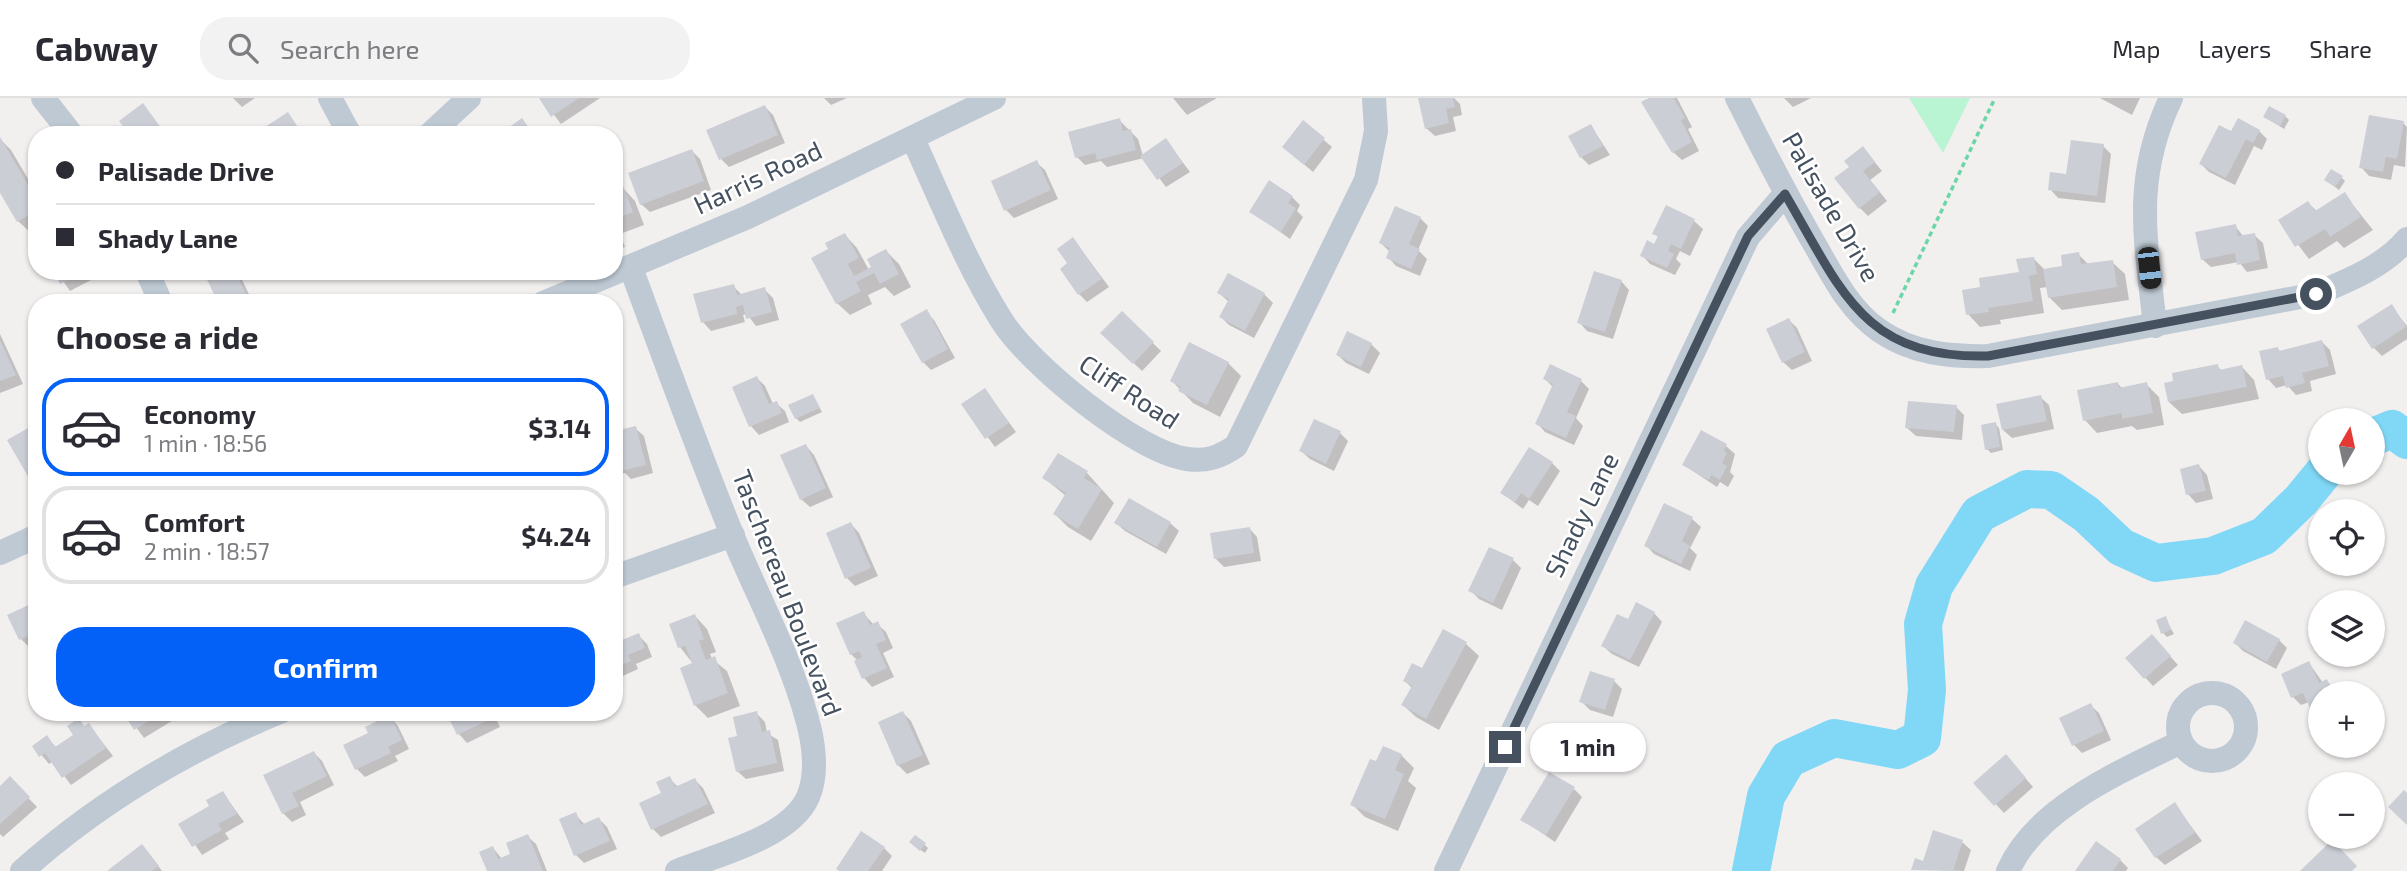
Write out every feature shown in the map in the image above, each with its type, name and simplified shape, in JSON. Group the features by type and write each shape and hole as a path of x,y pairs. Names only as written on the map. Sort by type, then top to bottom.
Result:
{"street":[{"path":"43,98 65,126"},
{"path":"330,98 345,126"},
{"path":"439,126 469,98"},
{"name":"Harris Road","path":"623,271 913,139 994,98"},
{"name":"Cliff Road","path":"913,139 987,294 1019,344 1064,387 1132,434 1168,454 1205,460 1221,457 1236,446 1366,180 1376,131 1374,98"},
{"name":"Palisade Drive","path":"1737,98 1785,194 1844,296 1872,325 1909,346 1951,357 1988,356 2316,294 2363,274 2396,251 2407,239"},
{"path":"2154,326 2143,198 2147,170 2171,98"},
{"name":"Shady Lane","path":"1446,871 1748,236 1785,194"},
{"name":"Taschereau Boulevard","path":"631,268 733,535 800,697 813,746 814,772 808,797 795,818 770,834 677,871"},
{"name":"Harris Road","path":"566,294 601,280"},
{"path":"623,574 733,535"},
{"path":"2,547 28,539"},
{"path":"22,871 71,828 149,777 200,747 259,721"},
{"path":"2008,871 2032,836 2076,798 2181,742"}],"path":[{"path":"1891,318 1996,98"}],"green space":[{"path":"1909,98 1970,98 1943,153"}],"building":[{"path":"539,98 579,98 551,117"},
{"path":"1418,98 1453,98 1455,107 1446,109 1449,123 1425,129"},
{"path":"1649,98 1674,98 1685,118 1681,120 1692,142 1672,153 1641,102"},
{"path":"143,103 160,126 123,126 119,121"},
{"path":"765,105 778,135 719,160 706,130"},
{"path":"2269,106 2286,115 2280,126 2263,117"},
{"path":"288,112 297,126 267,126"},
{"path":"2369,115 2404,121 2397,159 2386,157 2383,172 2359,168"},
{"path":"522,118 528,126 511,126"},
{"path":"1120,118 1123,131 1131,129 1136,150 1097,160 1095,153 1075,158 1068,132"},
{"path":"2238,118 2260,130 2253,143 2246,139 2226,178 2199,164 2219,125 2231,131"},
{"path":"1303,120 1325,138 1304,165 1282,147"},
{"path":"1591,124 1603,146 1580,158 1568,136"},
{"path":"0,137 28,185 28,215 17,222 0,193"},
{"path":"1166,138 1183,163 1157,180 1140,156"},
{"path":"2071,140 2104,144 2097,196 2048,190 2050,172 2066,174"},
{"path":"1863,146 1875,162 1863,171 1880,192 1859,209 1834,178 1849,167 1844,161"},
{"path":"692,149 704,181 640,205 628,173"},
{"path":"1037,160 1051,190 1004,211 991,181"},
{"path":"2331,169 2343,176 2335,187 2324,180"},
{"path":"1269,180 1293,196 1288,203 1296,208 1281,232 1249,212"},
{"path":"623,186 633,212 623,216"},
{"path":"2345,192 2361,217 2330,237 2325,229 2295,247 2278,220 2308,201 2315,211"},
{"path":"1666,205 1695,219 1681,249 1671,244 1668,251 1674,254 1667,268 1640,256 1647,240 1654,244 1658,236 1652,234"},
{"path":"1395,206 1421,217 1409,244 1420,249 1411,269 1386,258 1390,248 1379,243"},
{"path":"2236,224 2238,236 2255,233 2260,260 2237,265 2235,253 2201,260 2195,232"},
{"path":"845,233 859,258 848,264 854,276 871,267 867,259 886,249 899,274 880,284 874,273 856,282 861,291 836,304 811,258 828,249 825,243"},
{"path":"1073,237 1102,279 1078,295 1060,269 1067,263 1057,249"},
{"path":"2079,252 2081,264 2113,260 2117,287 2048,298 2043,269 2062,266 2061,255"},
{"path":"2034,257 2037,274 2029,276 2033,301 1988,308 1989,312 1966,315 1962,290 1980,287 1979,278 2019,272 2016,259"},
{"path":"1594,271 1622,280 1605,332 1577,323"},
{"path":"1228,273 1265,293 1245,331 1219,317 1229,299 1217,293"},
{"path":"207,280 239,280 246,294 214,294"},
{"path":"734,284 737,295 765,287 772,312 746,319 743,305 736,307 737,314 701,323 693,294"},
{"path":"2392,304 2406,327 2372,349 2357,326"},
{"path":"927,309 948,349 922,363 900,324"},
{"path":"1122,311 1154,342 1133,364 1100,333"},
{"path":"1789,318 1805,352 1782,363 1766,329"},
{"path":"1347,331 1372,343 1361,367 1336,355"},
{"path":"0,340 16,375 0,381"},
{"path":"2322,340 2329,366 2302,373 2305,383 2286,388 2283,376 2266,380 2259,351 2278,347 2279,351"},
{"path":"1189,342 1229,362 1207,405 1178,391 1181,387 1170,381"},
{"path":"1550,364 1582,379 1567,412 1576,416 1566,438 1535,424 1553,384 1543,379"},
{"path":"2218,364 2219,370 2242,365 2247,387 2168,402 2164,383 2173,381 2172,373"},
{"path":"757,376 769,404 777,401 782,413 749,427 732,387"},
{"path":"2118,382 2119,388 2147,382 2153,413 2122,419 2122,413 2083,421 2077,390"},
{"path":"985,388 1009,423 985,439 961,404"},
{"path":"813,394 820,408 795,419 788,405"},
{"path":"2041,395 2047,421 2002,430 1996,404"},
{"path":"1908,401 1957,405 1954,432 1905,428"},
{"path":"1314,419 1341,431 1326,464 1299,451"},
{"path":"1996,422 2000,447 1985,450 1981,425"},
{"path":"636,426 646,465 623,471 623,429"},
{"path":"28,428 28,476 7,440"},
{"path":"1701,430 1727,444 1724,451 1727,453 1722,463 1727,466 1720,480 1711,475 1709,480 1682,465"},
{"path":"806,444 826,488 800,500 780,455"},
{"path":"1529,447 1553,462 1529,499 1521,493 1515,502 1500,493"},
{"path":"1058,453 1088,471 1084,478 1102,489 1078,529 1053,514 1066,493 1042,478"},
{"path":"2199,464 2206,491 2186,495 2180,469"},
{"path":"1129,498 1171,522 1157,547 1114,523"},
{"path":"1664,503 1693,517 1682,541 1690,546 1681,564 1644,546"},
{"path":"851,522 871,568 845,579 826,533"},
{"path":"1250,527 1254,553 1214,559 1210,533"},
{"path":"1489,547 1514,558 1493,603 1468,591"},
{"path":"1636,602 1655,612 1630,660 1601,646 1617,614 1628,619"},
{"path":"28,605 28,636 19,640 7,615"},
{"path":"864,611 870,625 878,621 886,640 876,644 887,668 862,679 854,661 862,657 859,651 850,655 836,623"},
{"path":"695,614 704,639 699,641 706,660 715,656 728,693 694,706 680,668 692,663 685,646 678,648 669,624"},
{"path":"2166,616 2171,630 2161,634 2156,620"},
{"path":"2245,620 2280,639 2267,662 2233,643"},
{"path":"1443,629 1467,642 1426,719 1401,705 1412,686 1403,681 1412,663 1422,668"},
{"path":"639,633 645,648 628,655 631,661 623,664 623,640"},
{"path":"2152,634 2171,656 2144,679 2125,658"},
{"path":"2308,661 2308,667 2312,667 2318,681 2308,681 2308,704 2303,693 2291,698 2281,674"},
{"path":"1590,671 1615,679 1605,710 1579,702"},
{"path":"2091,703 2104,731 2072,746 2059,718"},
{"path":"757,711 762,732 770,730 777,763 736,772 728,738 737,736 733,717"},
{"path":"903,711 923,755 897,766 878,722"},
{"path":"74,721 81,721 84,726 89,723 106,748 62,778 45,753 39,757 32,746 47,735 55,747 73,735 67,726"},
{"path":"128,721 149,721 134,730"},
{"path":"378,721 393,721 402,740 388,747 391,753 355,770 343,745 368,733 365,727"},
{"path":"450,721 487,721 457,735"},
{"path":"1383,746 1402,754 1395,770 1404,774 1385,819 1350,805 1370,759 1376,761"},
{"path":"314,751 327,776 292,793 299,806 282,814 263,775"},
{"path":"2006,754 2026,778 1994,806 1973,783"},
{"path":"1549,772 1575,787 1546,835 1520,820"},
{"path":"10,776 30,797 0,824 0,786"},
{"path":"670,776 675,787 695,778 708,804 651,830 639,803 661,793 656,782"},
{"path":"2404,790 2407,793 2407,825 2388,807"},
{"path":"223,791 237,814 218,824 222,830 192,847 178,824 209,806 206,800"},
{"path":"2175,802 2195,833 2155,858 2135,829"},
{"path":"576,812 581,825 599,817 610,841 574,856 559,819"},
{"path":"1933,830 1963,840 1953,871 1911,870 1915,858 1923,861"},
{"path":"861,831 885,847 868,871 839,871 836,869"},
{"path":"528,834 543,871 487,871 479,852 493,846 498,859 510,854 506,843"},
{"path":"915,835 926,843 920,851 909,842"},
{"path":"2096,841 2121,859 2113,871 2075,871"},
{"path":"142,844 159,866 152,871 107,871"},
{"path":"2323,849 2341,849 2357,866 2352,871 2300,871"}],"waterway":[{"path":"2385,432 2392,429 2407,440"},
{"path":"1751,871 1766,796 1788,759 1834,738 1898,750 1922,738 1927,690 1923,624 1934,586 1979,514 2027,489 2051,490 2086,514 2121,547 2156,563 2213,556 2264,536 2313,485"}],"route":[{"path":"1505,747 1748,236 1785,194 1844,296 1864,318 1909,346 1951,357 1988,356 2316,294"}]}
